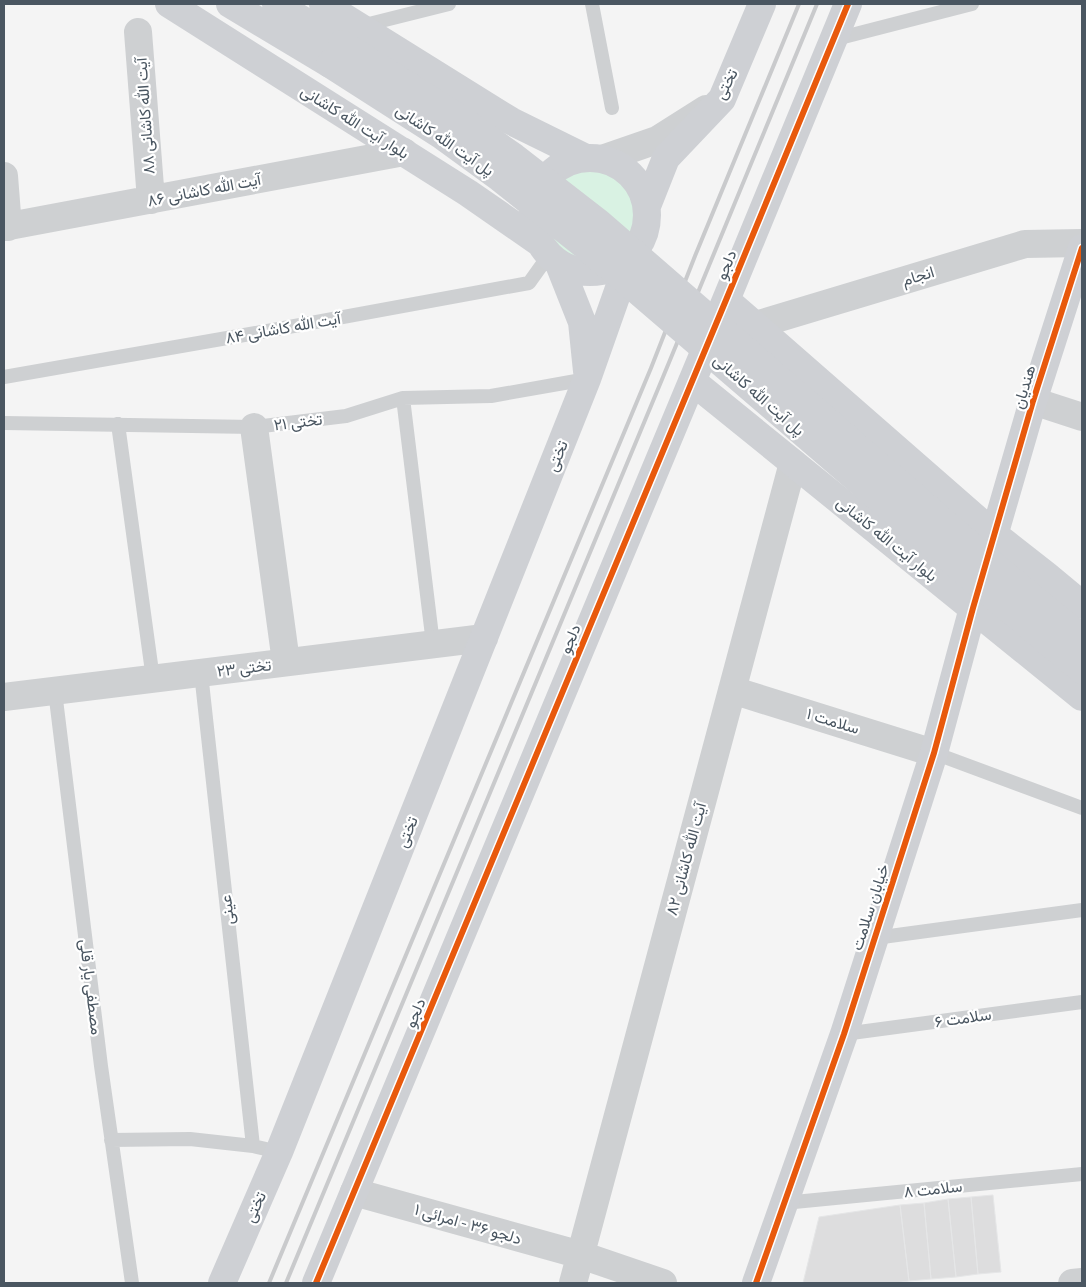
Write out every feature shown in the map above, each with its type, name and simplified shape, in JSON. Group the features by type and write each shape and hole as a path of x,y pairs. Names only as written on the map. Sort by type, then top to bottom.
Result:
{"main road":[{"name":"بلوار آیت الله کاشانی","path":"169,4 468,193 549,254"},
{"path":"230,4 344,45 594,159 618,165 632,176 642,190 647,206 647,220 645,234 639,246 630,257 614,268 596,272 577,271 549,254"},
{"path":"276,4 344,45"},
{"path":"323,4 344,45"},
{"name":"دلجو","path":"316,1283 848,4"},
{"name":"تختی","path":"647,206 666,158 722,99 759,7"},
{"name":"پل آیت الله کاشانی","path":"344,45 453,114 514,157 599,223 1000,571 1082,638"},
{"name":"پل آیت الله کاشانی","path":"344,45 441,136 500,178 583,244 984,589 1082,670"},
{"path":"468,193 488,195 506,189 520,175 525,156 524,146 522,137 511,121"},
{"path":"588,379 582,322 549,254 534,228 533,211 536,195 544,180 556,169 570,161 594,159"},
{"name":"هندیان","path":"994,535 1033,401 1082,248"},
{"name":"تختی","path":"222,1283 279,1152 588,379 630,257"},
{"path":"726,300 994,535 1063,584 1082,605"},
{"name":"بلوار آیت الله کاشانی","path":"692,381 1082,696"},
{"name":"خیابان سلامت","path":"756,1283 844,1034 934,753 994,535"},
{"path":"1005,634 997,619 996,603 1002,587 1014,576 1030,572 1063,584"}],"street":[{"path":"343,4 344,45"},
{"name":"آیت الله کاشانی ۸۸","path":"138,32 151,200"},
{"path":"594,159 657,140 722,99"},
{"name":"آیت الله کاشانی ۸۶","path":"6,227 404,152"},
{"path":"4,176 6,227"},
{"name":"انجام","path":"756,325 1025,244 1082,243"},
{"path":"1033,401 1082,417"},
{"path":"254,427 286,662"},
{"name":"آیت الله کاشانی ۸۲","path":"573,1283 793,463"},
{"name":"تختی ۲۳","path":"4,697 484,638"},
{"name":"سلامت ۱","path":"732,690 934,753"},
{"name":"دلجو ۳۶ - امرائی ۱","path":"354,1192 581,1255 663,1283"},
{"path":"1072,1283 1082,1282"}],"lane":[{"path":"344,45 449,4"},
{"path":"592,4 612,108"},
{"path":"832,40 972,4"},
{"name":"آیت الله کاشانی ۸۴","path":"4,377 529,283 549,254"},
{"name":"تختی ۲۱","path":"4,423 254,427 346,416 402,398 491,396 588,379"},
{"path":"402,398 433,644"},
{"path":"118,424 152,679"},
{"name":"عینی","path":"201,673 253,1146"},
{"name":"مصطفی یار قلی","path":"54,691 111,1140 132,1283"},
{"path":"934,753 1082,808"},
{"path":"875,938 1082,910"},
{"name":"سلامت ۶","path":"844,1034 1082,1002"},
{"path":"111,1140 190,1139 253,1146 279,1152"},
{"name":"سلامت ۸","path":"784,1204 1082,1174"}],"green space":[{"path":"591,169 606,172 628,190 634,204 635,218 632,233 624,245 584,261 569,257 556,247 547,234 562,178 575,171"}],"building":[{"path":"993,1195 1001,1272 978,1274 971,1197"},
{"path":"971,1197 978,1274 956,1277 948,1199"},
{"path":"948,1199 956,1277 931,1279 924,1203"},
{"path":"924,1203 931,1279 909,1281 900,1205"},
{"path":"900,1205 909,1281 895,1283 803,1283 819,1217"}],"railway":[{"path":"269,1283 651,368 799,4"},
{"path":"286,1283 817,4"}],"cycle path":[{"path":"316,1283 848,4"},
{"path":"756,1283 844,1034 934,753 973,608 1033,401 1082,248"}]}
